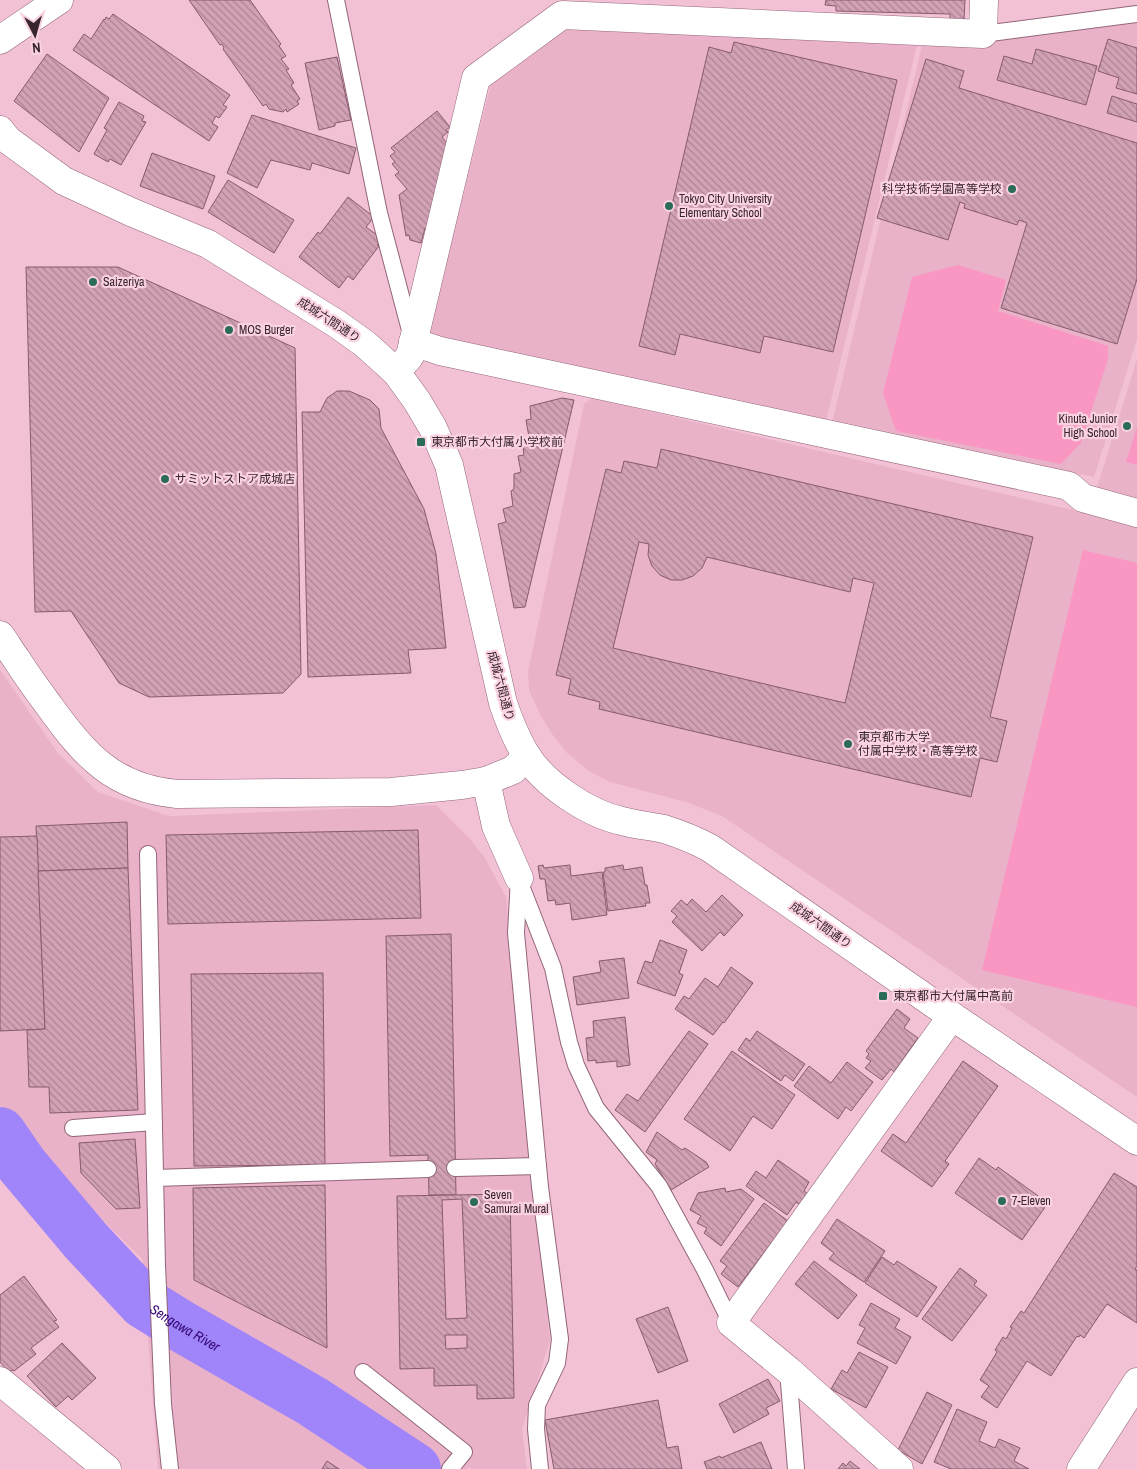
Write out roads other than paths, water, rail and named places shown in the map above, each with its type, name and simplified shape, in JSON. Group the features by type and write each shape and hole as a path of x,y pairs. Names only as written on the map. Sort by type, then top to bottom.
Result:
{"street":[{"path":"0,40 60,0"},
{"path":"396,372 410,356 414,342 476,78 562,15 983,34 984,0"},
{"name":"成城六間通り","path":"0,130 8,140 64,181 131,212 208,244 337,324 365,344 396,372 417,401 433,428 449,465 503,703 512,730 527,756 538,770 572,800 599,814 621,821 663,829 710,848 952,1016 1137,1140"},
{"path":"414,342 460,355 1069,486 1083,498 1137,512"},
{"path":"0,635 79,746 95,762 114,775 159,792 177,794 391,792 486,781 514,770 527,756"},
{"path":"486,781 496,826 518,878"},
{"path":"898,1469 788,1370 731,1323 952,1016"},
{"path":"0,1381 107,1469"},
{"path":"1081,1469 1137,1382"}],"lane":[{"path":"336,0 379,212 414,342"},
{"path":"983,34 1137,14"},
{"path":"148,854 157,1264 163,1404 170,1469"},
{"path":"518,878 516,934 538,1166 560,1338 558,1363 537,1406 536,1429 540,1469"},
{"path":"518,878 553,968 569,1042 576,1065 596,1108 659,1186 705,1270 731,1323"},
{"path":"73,1128 154,1122"},
{"path":"455,1168 538,1166"},
{"path":"155,1178 428,1169"},
{"path":"788,1370 796,1469"},
{"path":"363,1372 464,1452 452,1466"}],"waterway":[{"name":"Sengawa River","path":"0,1133 22,1165 86,1241 144,1303 312,1401 415,1469"}],"place":[{"name":"科学技術学園高等学校","path":"1012,189"},
{"name":"Tokyo City University Elementary School","path":"669,206"},
{"name":"Saizeriya","path":"93,282"},
{"name":"MOS Burger","path":"229,330"},
{"name":"Kinuta Junior High School","path":"1127,426"},
{"name":"東京都市大付属小学校前","path":"421,442"},
{"name":"サミットストア成城店","path":"165,479"},
{"name":"東京都市大学 付属中学校・高等学校","path":"848,744"},
{"name":"東京都市大付属中高前","path":"883,996"},
{"name":"7-Eleven","path":"1002,1201"},
{"name":"Seven Samurai Mural","path":"474,1202"}]}
